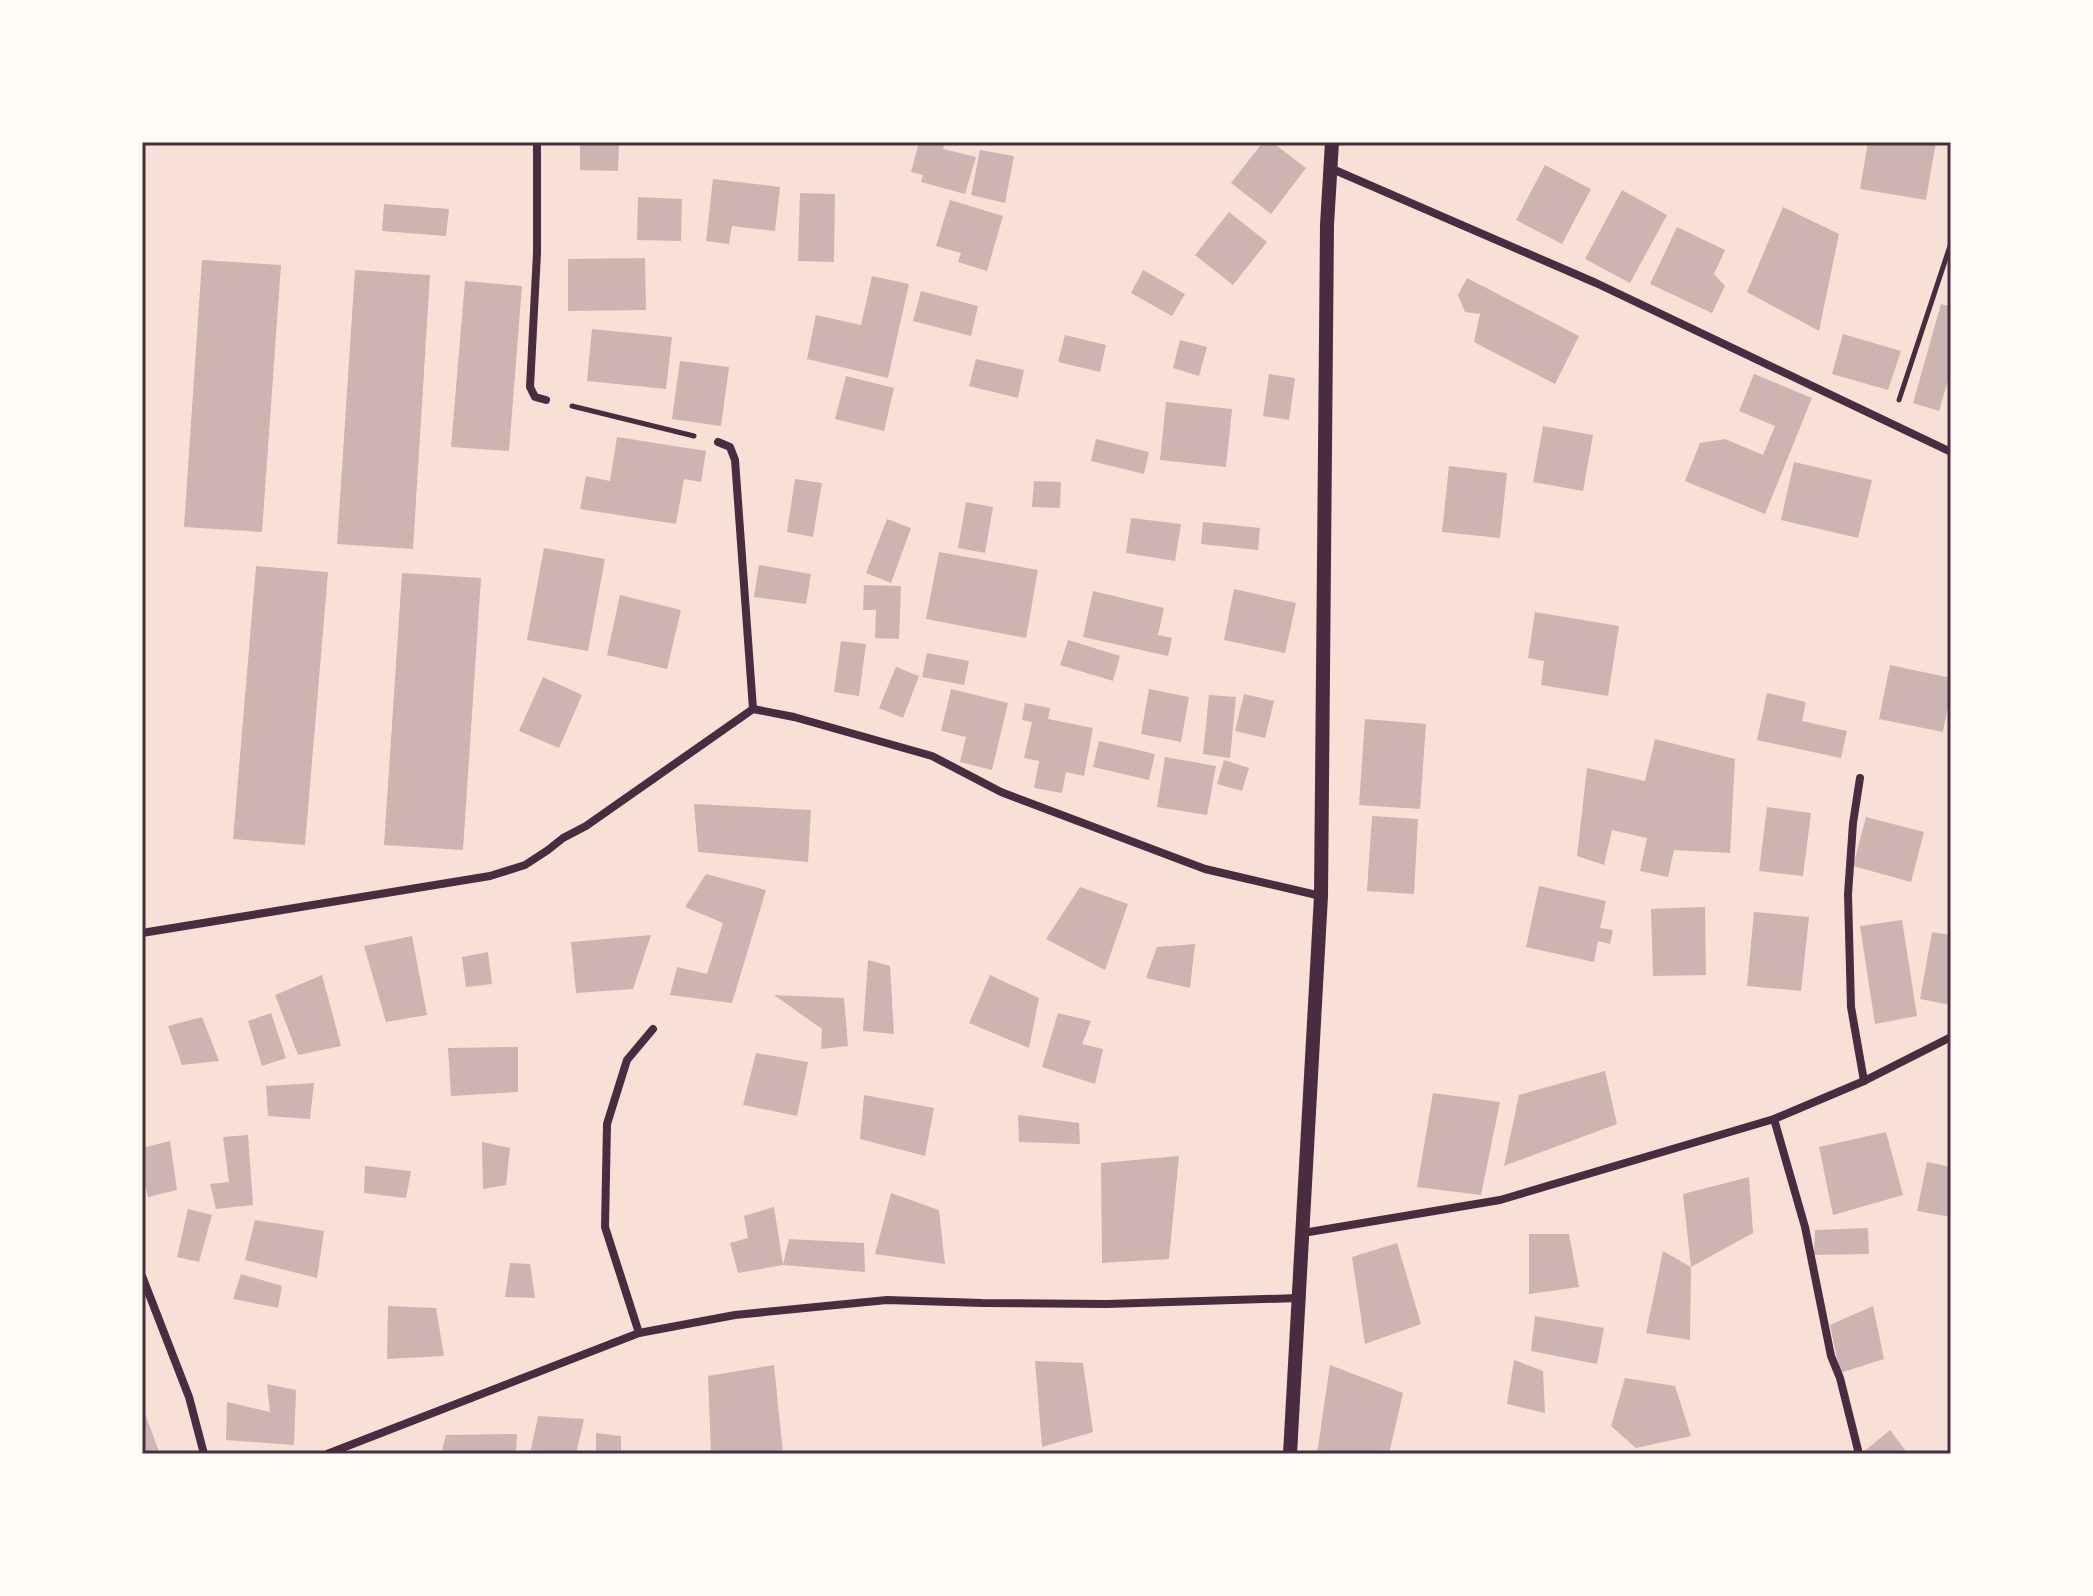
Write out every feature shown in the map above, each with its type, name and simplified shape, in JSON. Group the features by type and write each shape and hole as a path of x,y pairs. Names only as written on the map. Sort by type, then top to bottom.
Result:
{"street":[{"path":"537,142 537,253 530,387 535,397 546,400"},
{"path":"1290,1454 1321,896 1327,225 1332,142"},
{"path":"1330,168 1596,283 1951,452"},
{"path":"718,442 730,447 735,460 753,709"},
{"path":"142,933 490,876 525,865 753,709 794,717 932,756 1001,792 1205,869 1321,896"},
{"path":"1860,778 1848,894 1851,1007 1864,1081"},
{"path":"639,1333 605,1227 607,1124 627,1060 653,1029"},
{"path":"1303,1233 1500,1200 1774,1119 1864,1081 1951,1037"},
{"path":"1774,1119 1805,1227 1831,1356 1840,1378 1859,1454"},
{"path":"142,1276 189,1397 204,1454"},
{"path":"327,1454 346,1451 639,1333 735,1315 887,1300 1107,1304 1299,1298"}],"path":[{"path":"1892,423 1951,243"},
{"path":"546,400 718,442"}],"building":[{"path":"580,142 619,142 618,171 580,170"},
{"path":"919,142 945,142 943,149 976,157 965,194 921,182 923,175 911,172"},
{"path":"1263,142 1272,142 1306,168 1271,214 1231,183"},
{"path":"1868,142 1936,142 1926,200 1860,189"},
{"path":"980,150 1014,156 1005,203 971,195"},
{"path":"1545,165 1591,189 1562,244 1516,220"},
{"path":"713,179 780,187 775,231 732,226 729,244 706,241"},
{"path":"1622,190 1667,215 1630,283 1585,259"},
{"path":"800,193 835,194 834,262 798,261"},
{"path":"638,197 682,199 681,241 637,240"},
{"path":"950,200 1003,216 987,271 958,262 961,253 936,246"},
{"path":"384,204 449,209 446,236 382,231"},
{"path":"1783,207 1839,234 1819,331 1747,292"},
{"path":"1229,212 1267,242 1233,285 1195,255"},
{"path":"1677,227 1725,250 1714,274 1725,286 1712,313 1650,284"},
{"path":"645,258 646,310 568,311 568,259"},
{"path":"202,260 281,265 262,532 184,527"},
{"path":"355,270 430,275 413,549 337,544"},
{"path":"1143,270 1185,294 1172,316 1131,293"},
{"path":"872,276 909,284 888,378 807,359 816,315 861,325"},
{"path":"1467,278 1579,336 1555,384 1474,342 1480,314 1465,312 1458,295"},
{"path":"465,281 522,286 509,451 451,447"},
{"path":"921,291 978,306 971,336 913,321"},
{"path":"1941,304 1951,307 1951,370 1939,411 1913,403"},
{"path":"592,329 672,337 666,389 587,381"},
{"path":"1843,334 1901,351 1888,390 1832,374"},
{"path":"1065,335 1106,345 1100,372 1058,362"},
{"path":"1180,340 1207,347 1199,376 1173,368"},
{"path":"976,359 1024,370 1018,398 969,386"},
{"path":"680,361 729,367 721,426 672,419"},
{"path":"1269,374 1295,378 1289,420 1263,416"},
{"path":"1754,374 1812,398 1765,514 1685,481 1700,443 1725,439 1763,455 1775,426 1739,411"},
{"path":"846,376 894,388 884,431 835,419"},
{"path":"1166,402 1232,409 1226,467 1160,460"},
{"path":"1543,426 1593,435 1583,491 1533,482"},
{"path":"617,437 706,451 701,482 684,479 676,524 580,509 586,476 610,481"},
{"path":"1096,439 1149,452 1144,474 1091,461"},
{"path":"1794,462 1872,480 1858,538 1781,520"},
{"path":"1449,466 1507,473 1500,538 1442,532"},
{"path":"795,479 822,483 813,537 787,532"},
{"path":"1034,481 1061,482 1060,508 1032,507"},
{"path":"966,502 993,507 985,553 958,548"},
{"path":"1131,518 1181,524 1175,561 1126,553"},
{"path":"887,519 911,528 891,583 866,573"},
{"path":"1203,522 1260,528 1258,550 1201,544"},
{"path":"544,548 605,559 588,651 527,640"},
{"path":"939,552 1038,570 1026,638 926,619"},
{"path":"759,565 811,574 806,604 754,597"},
{"path":"256,566 328,572 305,845 233,839"},
{"path":"402,573 481,578 463,850 384,845"},
{"path":"864,585 901,586 899,639 875,638 876,610 863,610"},
{"path":"1234,589 1296,603 1285,653 1224,640"},
{"path":"1093,591 1164,608 1158,635 1172,638 1168,656 1083,637"},
{"path":"620,595 681,610 667,669 607,655"},
{"path":"1535,612 1619,626 1608,696 1541,685 1544,661 1528,658"},
{"path":"1068,640 1120,656 1113,681 1060,665"},
{"path":"841,641 866,644 859,696 834,692"},
{"path":"927,653 969,661 964,685 922,677"},
{"path":"1890,665 1951,678 1943,732 1879,719"},
{"path":"896,667 919,676 903,718 879,708"},
{"path":"543,677 582,695 559,748 519,731"},
{"path":"951,689 1008,703 992,770 960,762 966,737 941,731"},
{"path":"1149,689 1189,697 1181,742 1141,734"},
{"path":"1767,693 1806,702 1802,721 1847,731 1841,758 1757,740"},
{"path":"1244,694 1274,701 1265,738 1235,731"},
{"path":"1209,695 1236,697 1230,758 1203,754"},
{"path":"1025,703 1050,708 1048,719 1093,728 1084,776 1066,772 1062,793 1034,788 1039,761 1024,758 1032,722 1022,720"},
{"path":"1365,719 1426,724 1420,809 1359,805"},
{"path":"1655,739 1735,759 1730,853 1674,850 1668,877 1640,871 1647,838 1612,830 1604,865 1577,856 1587,768 1645,781"},
{"path":"1099,741 1155,754 1149,780 1093,767"},
{"path":"1165,757 1216,766 1207,815 1157,807"},
{"path":"1224,760 1249,768 1242,791 1217,784"},
{"path":"694,804 811,810 808,862 698,852"},
{"path":"1767,807 1811,813 1803,876 1759,871"},
{"path":"1372,816 1418,819 1414,894 1367,891"},
{"path":"1866,817 1924,832 1911,882 1853,866"},
{"path":"706,874 766,890 732,1003 670,995 677,967 707,974 723,923 685,907"},
{"path":"1539,886 1606,901 1600,928 1613,930 1610,944 1598,941 1594,962 1526,947"},
{"path":"1080,887 1128,904 1105,970 1046,939"},
{"path":"1705,907 1706,975 1653,976 1651,909"},
{"path":"1754,912 1809,917 1801,991 1747,986"},
{"path":"1902,920 1917,1016 1875,1024 1860,926"},
{"path":"1932,932 1951,935 1951,1005 1920,999"},
{"path":"651,935 633,989 576,993 571,942"},
{"path":"412,936 427,1015 386,1022 364,946"},
{"path":"1195,944 1190,988 1146,978 1157,947"},
{"path":"488,952 492,984 466,987 462,957"},
{"path":"868,960 890,966 894,1034 863,1031"},
{"path":"322,975 341,1046 298,1055 275,995"},
{"path":"990,975 1039,998 1029,1048 969,1023"},
{"path":"774,995 844,998 848,1046 821,1049 822,1029"},
{"path":"271,1013 286,1058 262,1066 248,1021"},
{"path":"1058,1013 1091,1021 1082,1044 1103,1049 1095,1084 1042,1067"},
{"path":"202,1017 219,1061 182,1065 168,1026"},
{"path":"518,1047 518,1092 451,1096 448,1048"},
{"path":"756,1053 808,1062 797,1116 743,1105"},
{"path":"1605,1071 1617,1124 1504,1166 1519,1095"},
{"path":"314,1083 310,1119 268,1116 266,1086"},
{"path":"1433,1093 1500,1102 1481,1195 1417,1187"},
{"path":"864,1095 934,1108 925,1156 860,1139"},
{"path":"1018,1115 1079,1123 1080,1144 1019,1142"},
{"path":"1886,1132 1903,1195 1833,1215 1819,1147"},
{"path":"248,1135 253,1205 216,1209 210,1184 229,1182 223,1137"},
{"path":"170,1141 177,1190 148,1197 142,1173 142,1148"},
{"path":"482,1142 510,1148 506,1185 483,1189"},
{"path":"1179,1156 1169,1259 1102,1263 1101,1163"},
{"path":"1927,1162 1951,1167 1951,1217 1917,1211"},
{"path":"365,1166 411,1171 406,1198 364,1193"},
{"path":"1749,1177 1753,1233 1691,1267 1683,1194"},
{"path":"891,1193 939,1210 945,1264 875,1254"},
{"path":"774,1207 783,1265 738,1273 730,1243 748,1238 744,1216"},
{"path":"188,1209 212,1215 199,1262 177,1257"},
{"path":"255,1220 324,1231 317,1278 245,1260"},
{"path":"1868,1228 1869,1254 1814,1255 1815,1230"},
{"path":"1529,1234 1569,1234 1579,1287 1529,1294"},
{"path":"789,1239 864,1243 865,1272 783,1265"},
{"path":"1397,1243 1421,1324 1365,1344 1352,1257"},
{"path":"1663,1251 1691,1267 1690,1340 1646,1333"},
{"path":"510,1263 530,1264 535,1298 505,1297"},
{"path":"241,1274 282,1286 278,1308 233,1299"},
{"path":"388,1306 436,1308 444,1356 387,1359"},
{"path":"1873,1306 1884,1359 1840,1373 1830,1325"},
{"path":"1535,1316 1604,1328 1597,1364 1531,1351"},
{"path":"1514,1360 1543,1371 1545,1413 1507,1404"},
{"path":"1035,1361 1083,1363 1093,1432 1042,1447"},
{"path":"774,1365 783,1454 711,1454 708,1376"},
{"path":"1330,1365 1403,1393 1389,1454 1317,1454"},
{"path":"1625,1378 1675,1386 1691,1436 1636,1448 1611,1426"},
{"path":"267,1384 296,1390 294,1445 226,1440 227,1402 270,1412"},
{"path":"142,1406 160,1454 142,1454"},
{"path":"538,1416 584,1419 576,1454 530,1454"},
{"path":"1890,1430 1908,1454 1861,1454"},
{"path":"596,1433 621,1436 621,1454 596,1454"},
{"path":"517,1434 516,1454 441,1454 446,1435"}]}
